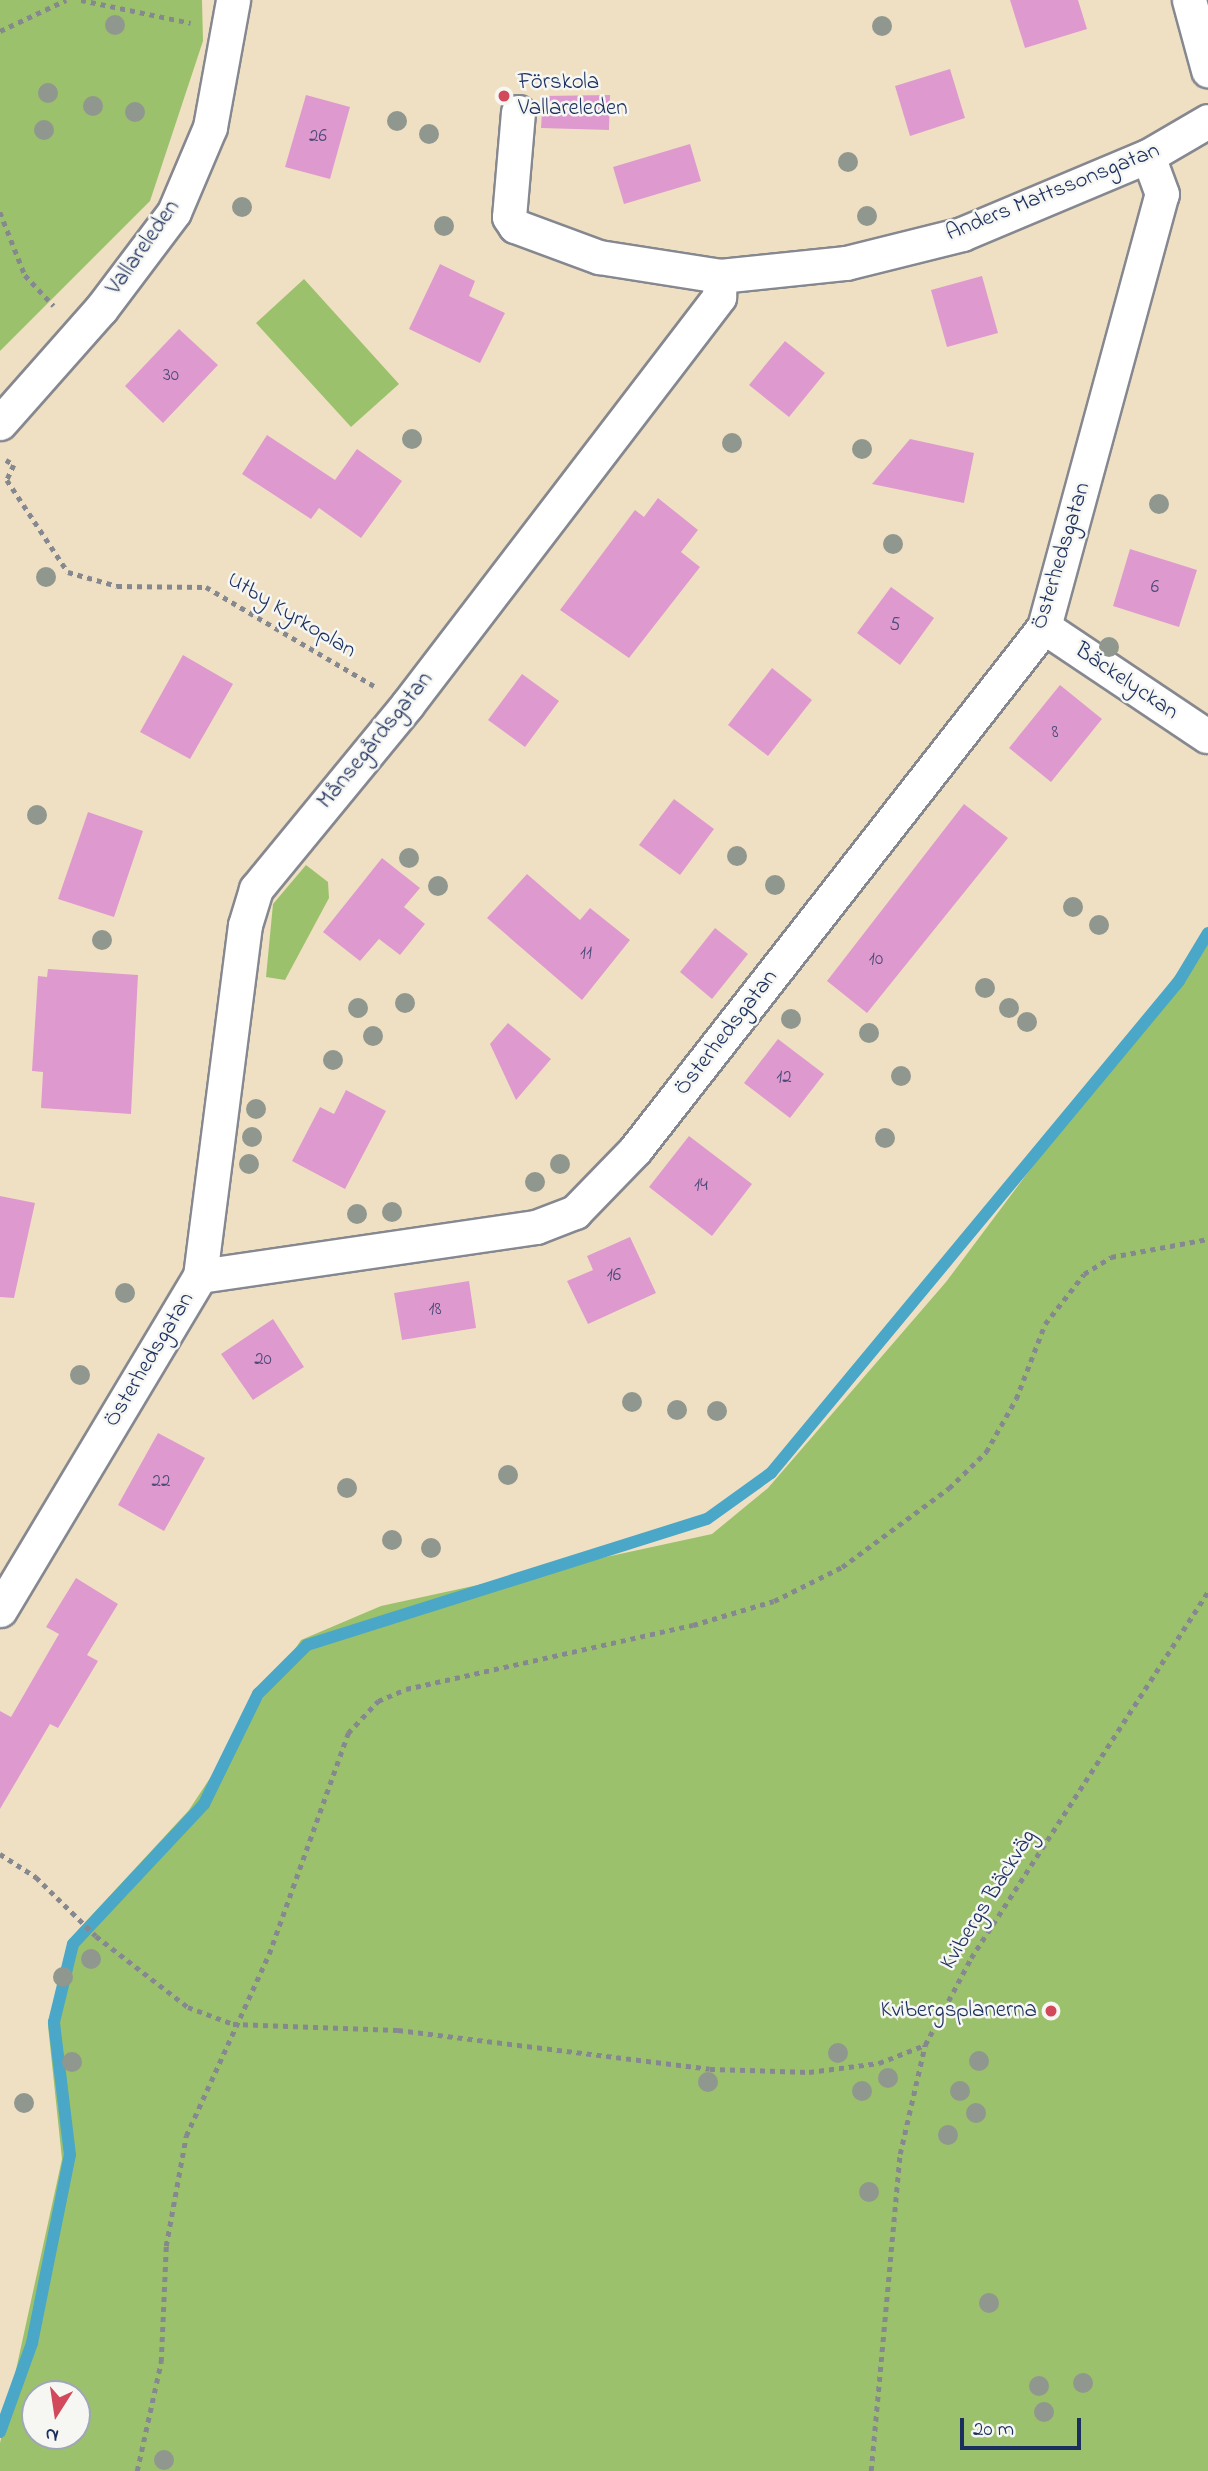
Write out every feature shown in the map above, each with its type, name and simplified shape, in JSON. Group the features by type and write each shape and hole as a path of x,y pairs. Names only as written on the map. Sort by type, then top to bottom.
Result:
{"street":[{"name":"Vallareleden","path":"0,422 101,309 174,212 210,127 233,0"},
{"path":"1189,0 1208,70"},
{"name":"Anders Mattssonsgatan","path":"517,112 509,217 515,226 599,257 720,276 846,263 962,234 1148,156 1208,121"},
{"name":"Österhedsgatan","path":"0,1610 200,1276 536,1227 575,1212 635,1150 1044,627 1162,194 1148,156"},
{"name":"Månsegårdsgatan","path":"200,1276 245,925 256,889 407,705 719,297 720,276"},
{"name":"Bäckelyckan","path":"1044,627 1207,736"}],"path":[{"path":"0,31 66,0"},
{"path":"81,0 178,21"},
{"path":"0,212 25,275 55,307"},
{"name":"Utby Kyrkoplan","path":"14,465 7,480 68,572 117,586 206,587 407,705"},
{"path":"137,2471 161,2362 173,2187 199,2100 233,2024 269,1954 348,1733 379,1701 451,1678 693,1625 803,1589 901,1526 986,1452 1016,1399 1045,1324 1084,1273 1111,1257 1208,1239"},
{"name":"Kvibergs Bäckväg","path":"871,2471 900,2154 925,2045 971,1958 1208,1591"},
{"path":"0,1854 36,1877 76,1919 188,2007 233,2024 398,2030 710,2069 809,2073 879,2063 925,2045"}],"green space":[{"path":"0,0 202,0 203,41 150,201 0,351"},
{"path":"304,279 399,384 351,427 256,323"},
{"path":"306,865 328,882 329,898 285,980 266,977 273,904"},
{"path":"1208,932 1208,2471 0,2471 0,2443 62,2159 48,2026 68,1941 189,1810 301,1640 381,1606 712,1534 768,1488 946,1282"}],"building":[{"path":"1010,0 1078,0 1087,29 1025,48"},
{"path":"950,69 965,118 910,136 895,86"},
{"path":"306,95 350,107 330,179 285,167"},
{"path":"610,95 609,130 541,128 543,96"},
{"path":"690,144 701,181 624,204 613,167"},
{"path":"440,264 475,281 469,296 505,313 480,363 409,329"},
{"path":"982,276 998,333 947,347 931,290"},
{"path":"179,329 218,365 163,423 125,386"},
{"path":"785,341 825,373 789,417 749,385"},
{"path":"267,435 335,480 357,449 402,481 361,538 319,508 311,519 242,474"},
{"path":"910,439 974,453 964,503 872,484"},
{"path":"658,498 698,530 681,552 700,567 629,658 560,610 635,510 644,517"},
{"path":"1130,549 1197,570 1179,627 1113,606"},
{"path":"891,587 934,618 900,665 857,633"},
{"path":"183,655 233,684 190,759 140,732"},
{"path":"772,668 812,700 768,756 728,725"},
{"path":"522,674 559,701 525,747 488,720"},
{"path":"1060,685 1102,719 1051,782 1009,748"},
{"path":"674,799 714,829 680,875 639,845"},
{"path":"964,804 1008,838 867,1013 827,981"},
{"path":"88,812 143,831 114,917 58,899"},
{"path":"382,858 420,888 404,907 425,924 400,955 379,939 360,961 323,932"},
{"path":"527,874 580,920 590,908 630,940 582,1000 487,918"},
{"path":"715,928 748,954 712,999 680,972"},
{"path":"48,969 138,975 131,1114 41,1108 43,1072 32,1071 38,976 47,977"},
{"path":"508,1023 551,1059 516,1100 490,1044"},
{"path":"778,1039 824,1074 790,1118 744,1083"},
{"path":"346,1090 386,1111 345,1189 292,1161 320,1107 334,1114"},
{"path":"689,1136 752,1184 712,1236 649,1187"},
{"path":"0,1196 35,1203 14,1298 0,1297"},
{"path":"630,1237 656,1293 588,1324 567,1281 593,1270 587,1256"},
{"path":"469,1281 476,1328 402,1340 394,1293"},
{"path":"273,1319 304,1367 253,1400 221,1354"},
{"path":"158,1433 205,1458 164,1531 118,1505"},
{"path":"76,1578 118,1604 87,1655 98,1661 58,1728 50,1724 0,1809 0,1711 11,1717 59,1634 46,1627"}],"waterway":[{"path":"0,2432 32,2343 70,2155 54,2022 73,1944 204,1804 258,1694 307,1645 707,1519 771,1473 1179,981 1208,933"}],"place":[{"name":"Förskola Vallareleden","path":"504,96"},
{"name":"Kvibergsplanerna","path":"1051,2011"}]}
